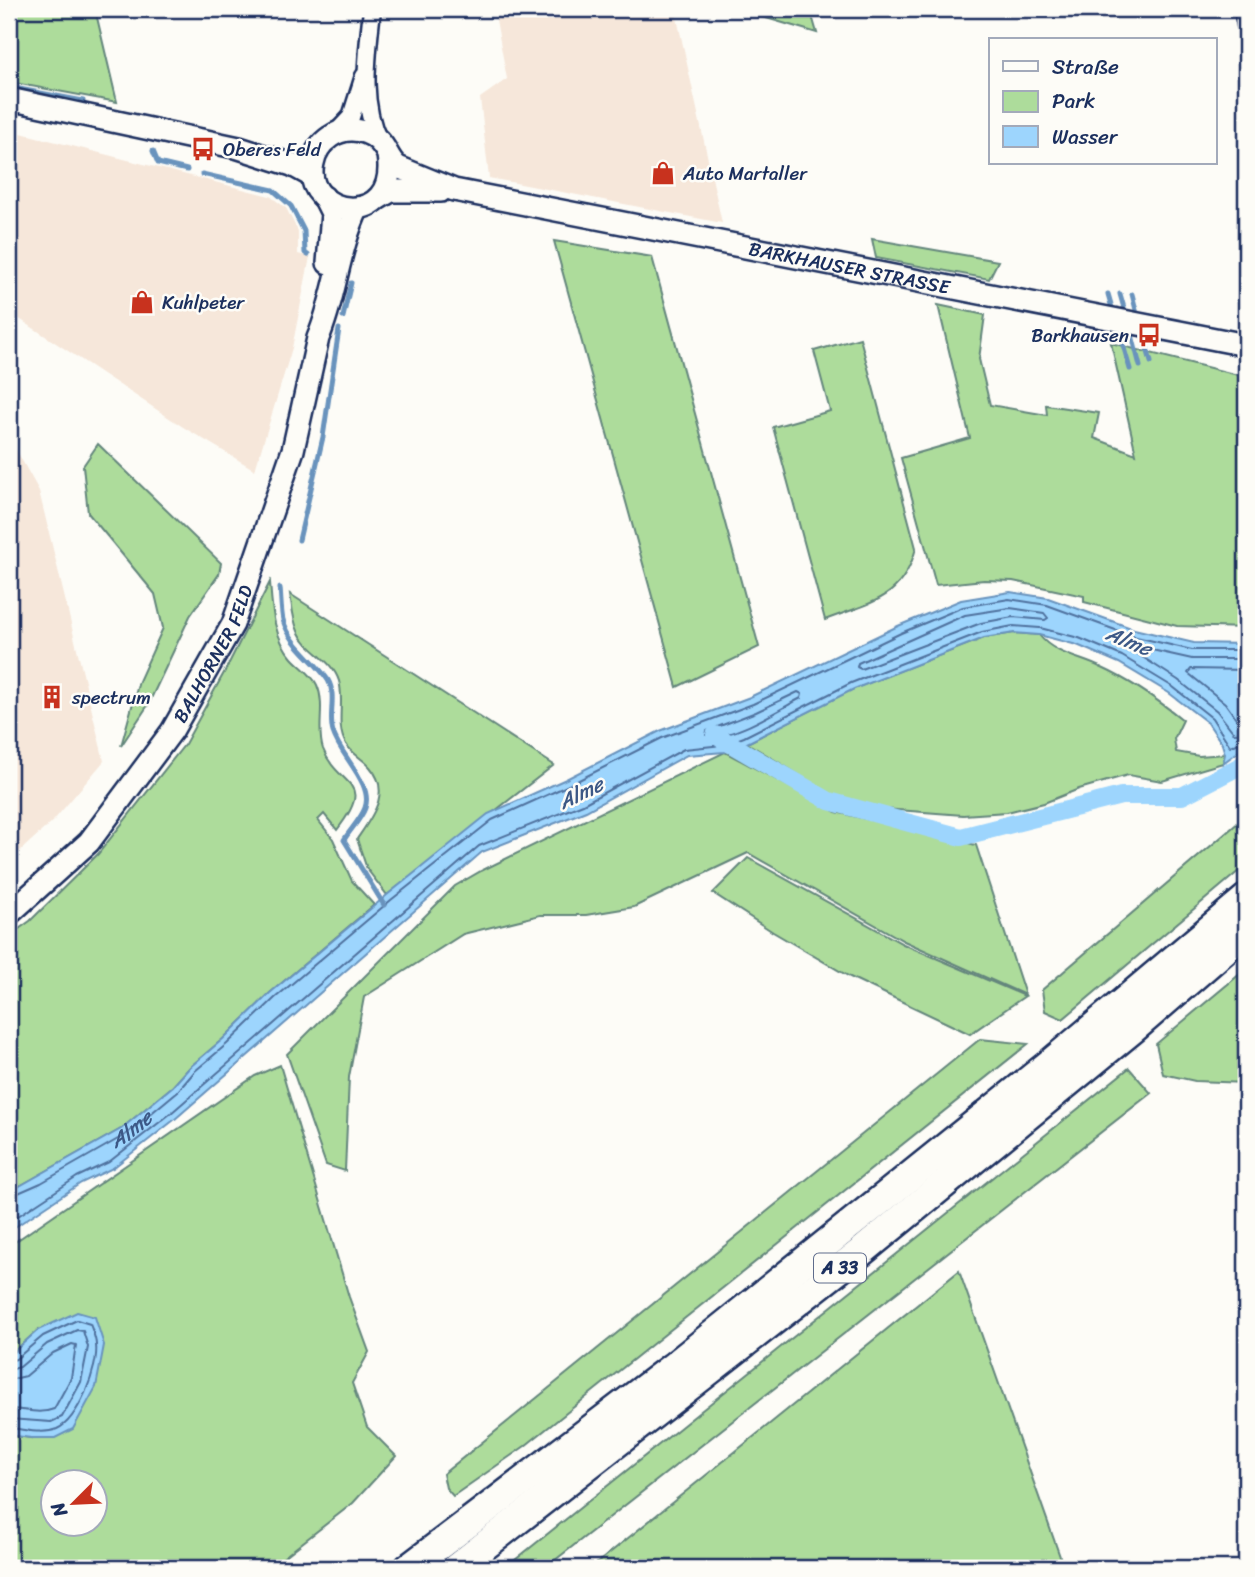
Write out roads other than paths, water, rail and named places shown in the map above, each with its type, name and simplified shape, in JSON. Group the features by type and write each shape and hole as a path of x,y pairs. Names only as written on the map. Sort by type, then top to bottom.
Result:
{"highway":[{"name":"A 33","path":"409,1568 673,1367 1052,1062 1246,899"},
{"name":"A 33","path":"456,1568 861,1252 1133,1028 1246,931"}],"street":[{"path":"366,67 351,117 327,140 312,167 312,176 324,197 338,206 358,208 379,198 390,175 383,148 370,119 366,67 372,9"},
{"path":"1243,9 1246,25"},
{"path":"9,99 239,148 292,165 312,176"},
{"path":"239,148 258,146 295,151 352,130 372,135 383,148"},
{"name":"BARKHAUSER STRASSE","path":"383,148 398,167 454,190 1246,345"},
{"name":"BARKHAUSER STRASSE","path":"379,198 391,191 454,190"},
{"name":"BALHORNER FELD","path":"318,338 317,319 332,224 332,213 324,197"},
{"name":"BALHORNER FELD","path":"9,914 89,842 172,731 233,624 293,450 318,338 325,321 349,227 358,208"}],"water":[{"name":"Alme","path":"1010,592 1048,598 1134,629 1194,643 1246,644 1246,746 1223,763 1225,754 1222,744 1208,723 1169,693 1119,663 1077,645 1039,635 1014,633 984,638 854,689 725,752 687,755 586,811 482,852 174,1120 113,1168 81,1183 9,1231 9,1192 121,1129 173,1086 270,993 488,814 566,779 660,731 750,697 898,626 961,600"},
{"path":"77,1312 95,1317 104,1345 96,1387 73,1429 55,1438 9,1435 9,1356 38,1330"}],"waterway":[{"path":"14,88 83,101"},
{"path":"153,151 158,163 187,170"},
{"path":"202,174 273,190 291,206 304,231 305,253 308,255"},
{"path":"343,317 351,283"},
{"path":"1108,294 1114,315"},
{"path":"1120,294 1126,315"},
{"path":"1132,294 1138,318"},
{"path":"1117,324 1130,369"},
{"path":"1130,327 1140,366"},
{"path":"299,540 323,437 339,329"},
{"path":"1142,331 1151,362"},
{"path":"280,588 282,616 287,629 331,686 333,732 365,789 365,808 344,840 384,905"},
{"path":"715,735 829,801 961,837 1121,796 1182,796 1246,763"}],"place":[{"name":"Oberes Feld","path":"203,149"},
{"name":"Auto Martaller","path":"663,173"},
{"name":"Kuhlpeter","path":"142,302"},
{"name":"Barkhausen","path":"1149,335"},
{"name":"spectrum","path":"52,697"}]}
